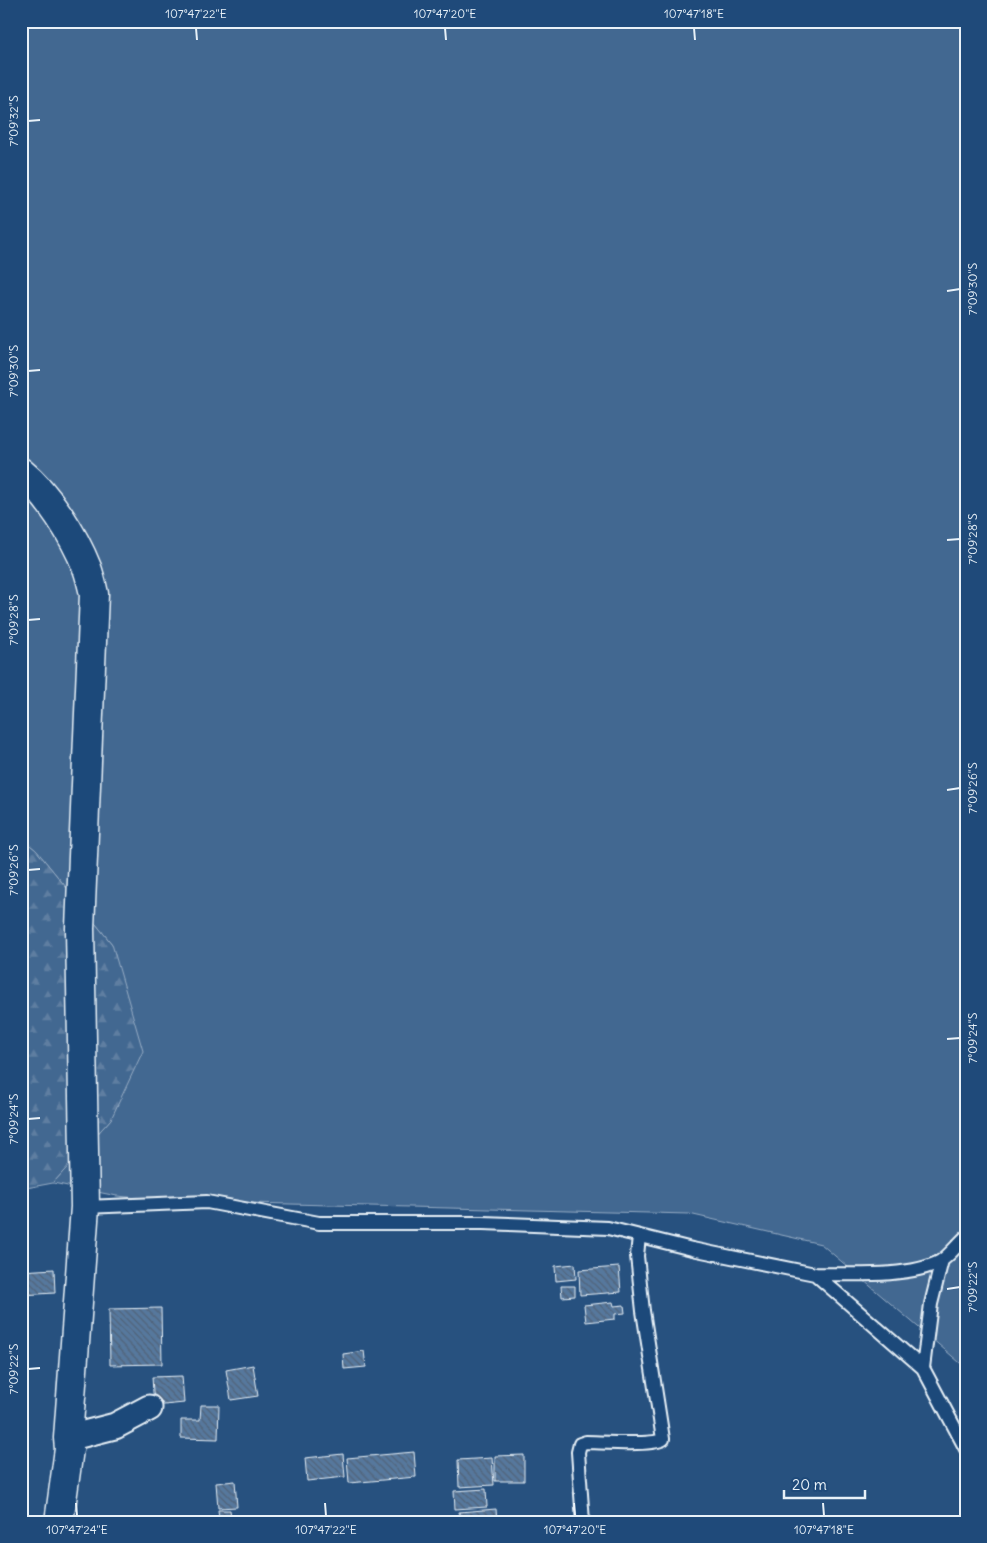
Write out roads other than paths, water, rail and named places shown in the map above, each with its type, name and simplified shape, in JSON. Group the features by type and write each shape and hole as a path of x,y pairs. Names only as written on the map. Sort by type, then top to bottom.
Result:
{"main road":[{"path":"21,472 39,489 74,541 87,568 94,594 80,928 85,1207 68,1438 69,1449 59,1522"}],"street":[{"path":"68,1438 116,1426 149,1408"}],"lane":[{"path":"85,1207 207,1202 319,1223 484,1223 608,1228 692,1249 815,1274 892,1273 923,1268 942,1260 966,1237"},
{"path":"583,1522 578,1452 580,1444 586,1442 646,1442 663,1439 637,1256 639,1236"},
{"path":"923,1368 932,1304 942,1260"},
{"path":"815,1274 923,1368 966,1449"}]}
